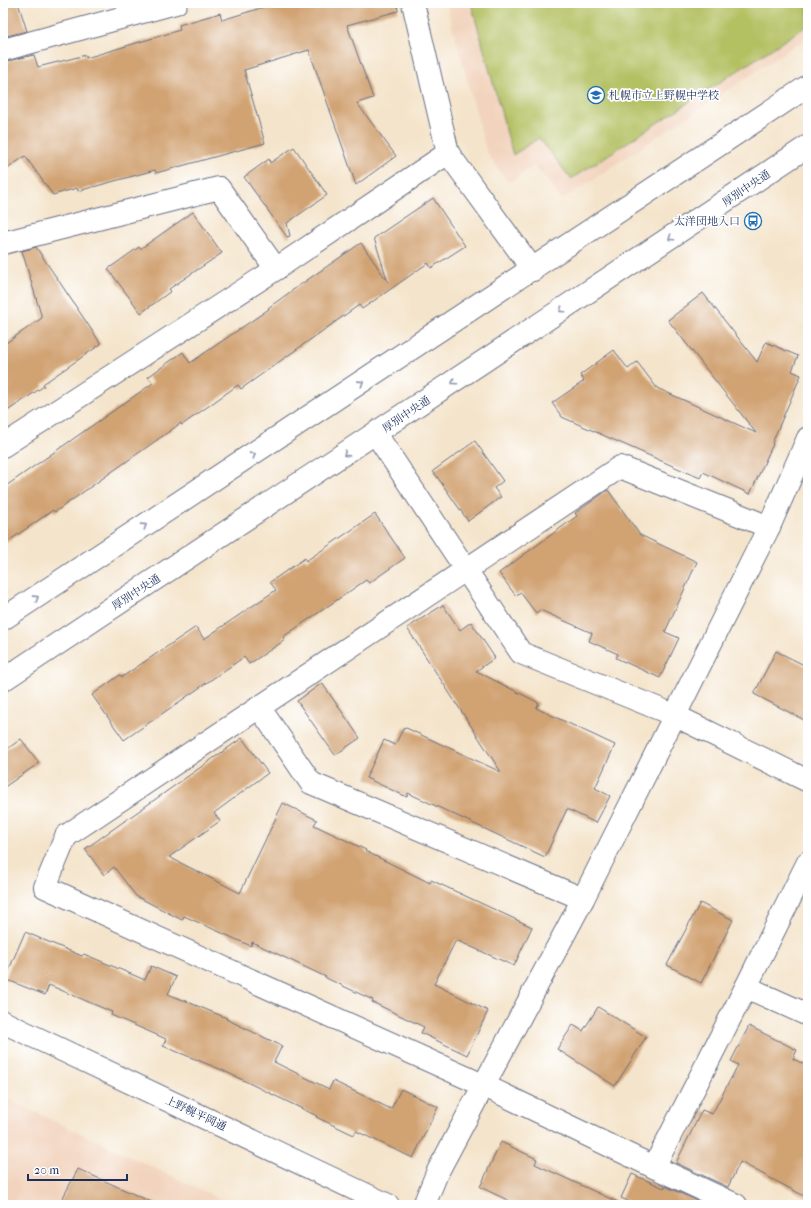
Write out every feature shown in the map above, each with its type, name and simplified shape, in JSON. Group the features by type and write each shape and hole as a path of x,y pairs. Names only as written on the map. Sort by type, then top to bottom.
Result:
{"street":[{"path":"3,50 176,3"},
{"path":"413,3 448,153 533,270"},
{"path":"3,619 533,270 808,86"},
{"name":"厚別中央通","path":"3,680 808,146"},
{"path":"3,446 276,269 448,153"},
{"path":"3,243 219,188 276,269"},
{"path":"376,434 521,653 674,715 808,781"},
{"path":"424,1205 437,1173 485,1086 583,899 768,527 808,438"},
{"path":"736,1205 485,1086 45,887 66,836 620,467 768,527"},
{"path":"259,707 311,783 583,899"},
{"path":"654,1167 808,862"},
{"path":"746,987 808,1015"},
{"name":"上野幌平岡通","path":"3,1022 388,1205"}],"shaded area":[{"name":"札幌市立上野幌中学校","path":"446,3 808,3 808,37 562,200 535,165 508,183 487,153"},
{"path":"3,1097 233,1205 3,1205"}],"green space":[{"name":"札幌市立上野幌中学校","path":"471,3 808,3 808,25 571,179 539,138 513,155"}],"building":[{"path":"3,3 18,3 27,31 3,37"},
{"path":"277,3 397,3 398,11 347,25 373,98 357,103 396,156 356,185 309,50 244,70 265,143 156,173 155,170 78,191 77,188 53,195 25,156 3,172 3,62 34,55 38,67 86,55 86,58 180,30 179,25 220,13 222,20"},
{"path":"294,147 327,195 287,223 290,236 287,237 244,177 269,159 270,163"},
{"path":"433,198 465,246 431,268 428,263 362,309 359,305 241,389 238,385 182,425 181,423 55,512 53,510 3,545 3,488 153,383 148,377 183,352 190,363 361,243 388,282 374,238"},
{"path":"193,212 222,253 169,289 171,291 141,313 108,269 139,247 140,249"},
{"path":"36,247 101,344 3,414 3,345 42,318 22,251"},
{"path":"703,293 757,362 766,342 798,356 792,371 801,375 772,443 773,444 750,494 703,472 700,478 562,417 552,403 584,381 580,375 614,350 628,369 637,362 657,388 756,433 668,320"},
{"path":"475,441 503,481 494,488 501,497 468,521 433,471"},
{"path":"608,490 640,535 697,562 665,632 679,638 660,678 616,658 618,654 589,641 592,633 540,610 536,613 520,592 516,596 499,573 577,516 575,513"},
{"path":"375,514 405,558 369,583 366,580 283,637 285,640 249,664 244,657 124,740 92,695 120,675 122,677 196,627 204,639 276,590 270,582 305,558 306,561"},
{"path":"443,605 460,630 471,622 495,658 476,671 539,703 536,708 615,745 595,788 610,796 596,823 567,809 545,857 408,793 407,797 366,778 384,740 395,745 404,727 501,772 407,628"},
{"path":"776,651 808,667 808,722 754,694"},
{"path":"322,683 360,738 335,755 297,701"},
{"path":"242,738 268,773 214,813 220,821 169,857 240,893 283,803 317,820 314,825 366,850 365,851 430,883 431,880 532,927 514,966 456,940 434,984 488,1011 467,1055 421,1033 424,1027 372,1002 373,1000 326,977 252,942 251,946 184,916 182,920 136,896 114,867 104,875 85,849"},
{"path":"21,739 39,763 3,788 3,752"},
{"path":"700,903 733,920 701,983 667,965"},
{"path":"25,932 82,956 84,954 145,980 151,966 176,977 168,994 227,1018 226,1019 282,1046 274,1062 329,1089 333,1081 391,1109 401,1089 438,1107 413,1158 356,1131 354,1135 222,1070 163,1046 166,1039 111,1015 112,1012 49,985 45,995 5,979"},
{"path":"598,1007 646,1037 615,1086 557,1049 573,1025 583,1031"},
{"path":"749,1026 797,1050 793,1059 808,1066 808,1198 740,1162 728,1187 676,1163 702,1110 712,1114 738,1065 731,1061"},
{"path":"501,1142 537,1159 535,1164 624,1205 518,1205 480,1187"},
{"path":"78,1169 158,1205 59,1205"},
{"path":"632,1174 664,1188 665,1186 706,1205 637,1205 621,1198"}],"place":[{"name":"札幌市立上野幌中学校","path":"596,95"},
{"name":"太洋団地入口","path":"753,221"}]}
